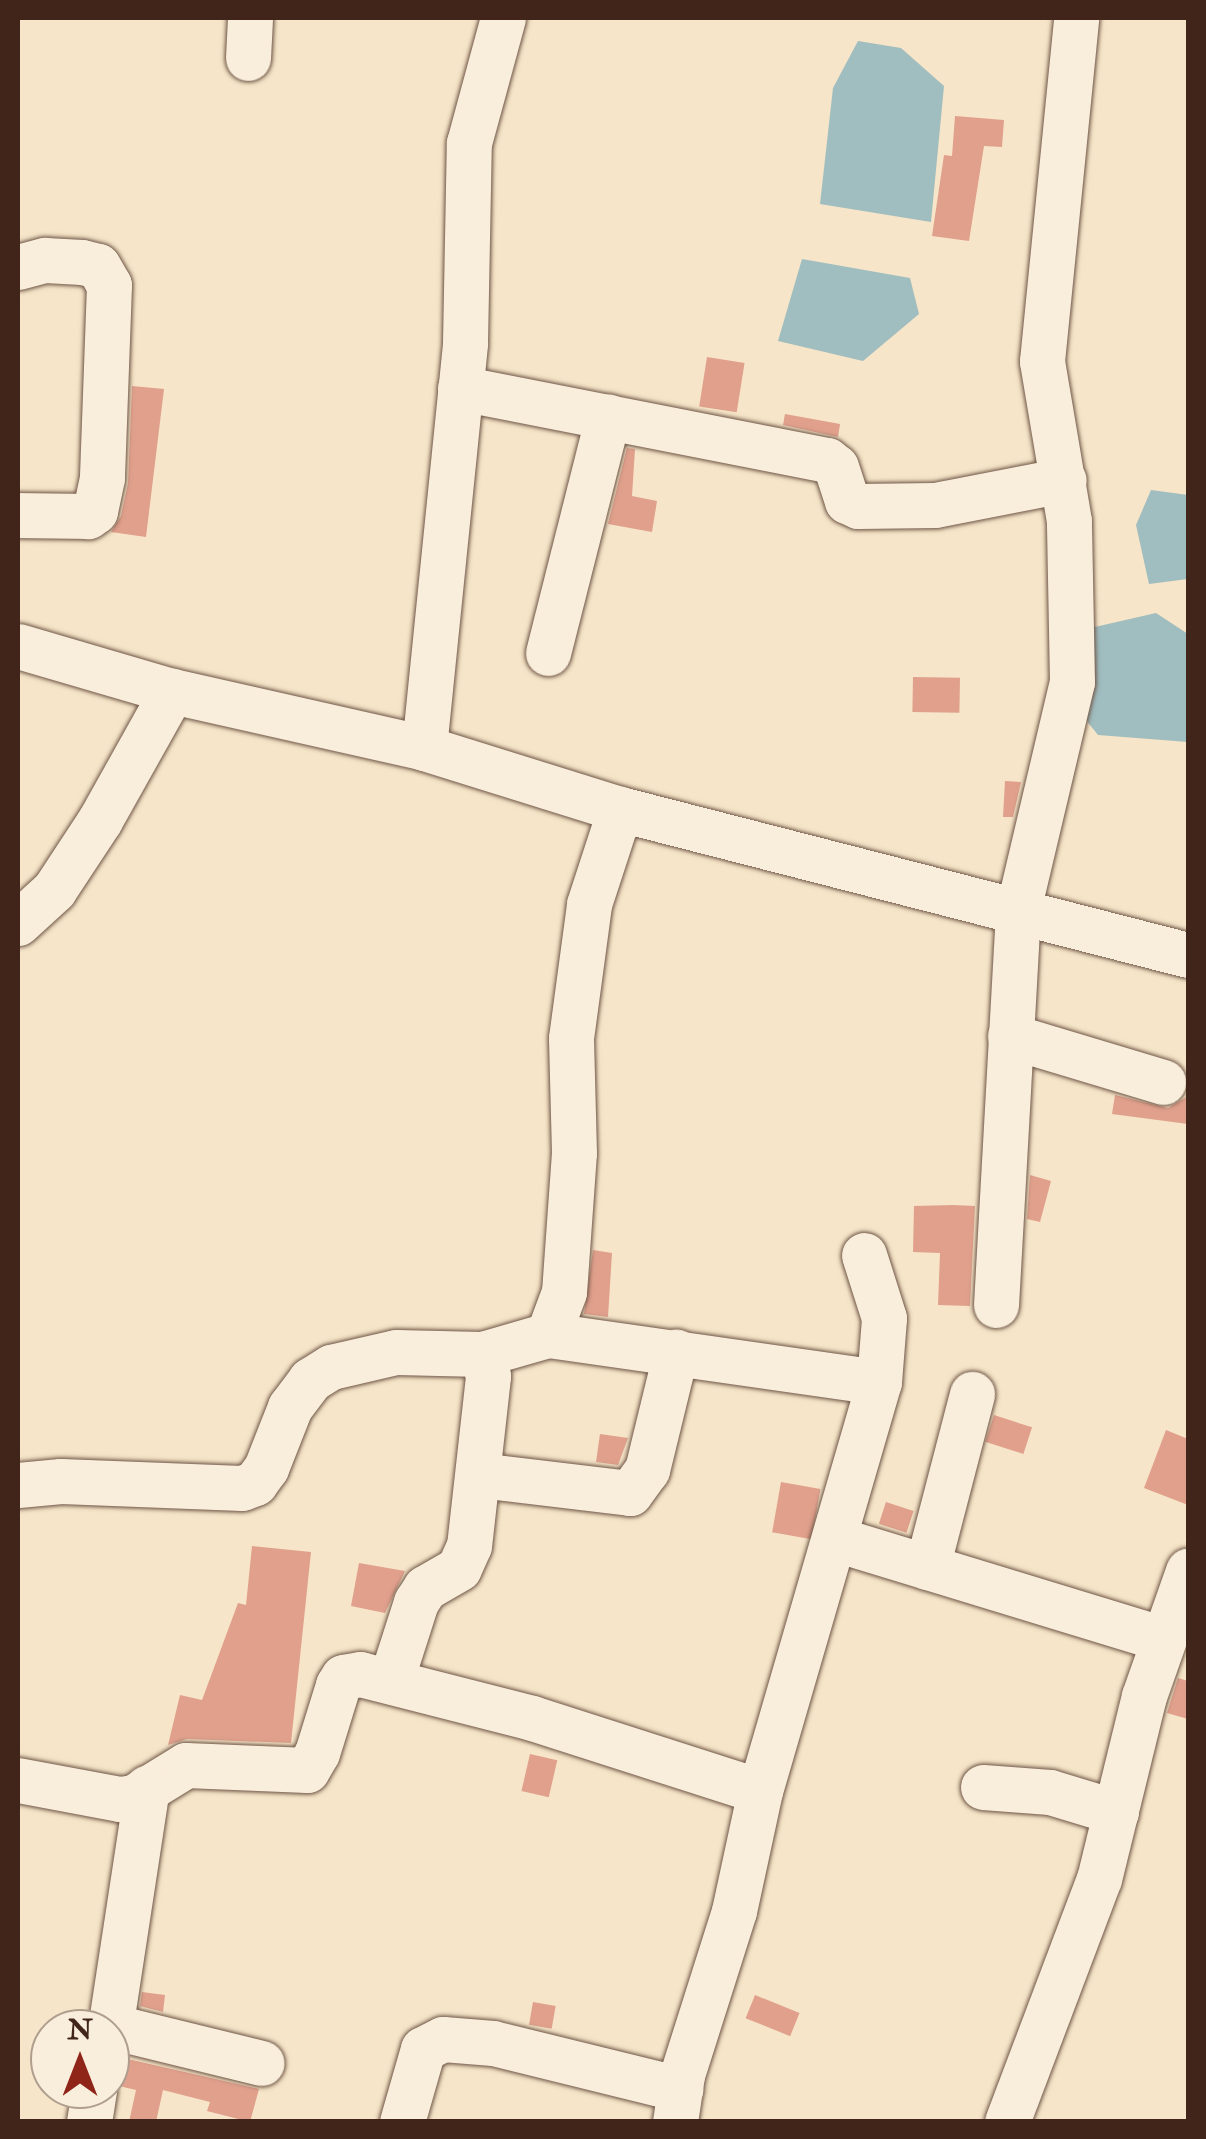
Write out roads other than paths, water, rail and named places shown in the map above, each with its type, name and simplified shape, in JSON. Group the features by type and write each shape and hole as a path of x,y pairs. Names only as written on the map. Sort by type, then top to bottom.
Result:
{"street":[{"path":"424,748 460,388 466,307 469,143 503,18"},
{"path":"996,1304 1018,910 1072,682 1064,480 1042,361 1076,18"},
{"path":"18,266 44,260 82,262 98,266 109,285 102,478 95,511 88,516 18,515"},
{"path":"460,388 827,460 836,466 847,501 858,506 935,505 1064,480"},
{"path":"548,653 608,416"},
{"path":"18,646 172,691 424,748 620,809 1188,956"},
{"path":"18,922 54,890 100,820 172,691"},
{"path":"548,1335 564,1292 574,1153 572,1038 589,904 620,809"},
{"path":"1010,1036 1163,1082"},
{"path":"402,2122 424,2049 442,2039 493,2043 677,2105 734,1911 760,1791 879,1382 884,1318 864,1255"},
{"path":"18,1485 61,1481 242,1488 256,1483 266,1468 290,1407 310,1380 331,1367 396,1352 482,1354 548,1335 879,1382"},
{"path":"478,1475 630,1493 646,1470 676,1351"},
{"path":"391,1680 416,1602 425,1588 460,1568 469,1546 488,1376 482,1354"},
{"path":"927,1567 972,1394"},
{"path":"836,1539 1163,1640"},
{"path":"1006,2122 1099,1878 1163,1640 1188,1571"},
{"path":"18,1780 120,1799 186,1765 307,1770 343,1677 360,1674 532,1718 760,1791"},
{"path":"113,2009 147,1788"},
{"path":"982,1788 1050,1792 1116,1812"},
{"path":"130,2033 262,2063"}],"water":[{"path":"858,41 901,48 944,86 931,222 820,204 833,88"},
{"path":"802,259 910,278 919,314 863,361 778,341"},
{"path":"1151,490 1188,495 1188,579 1149,584 1136,525"},
{"path":"1156,613 1188,634 1188,742 1098,735 1066,695 1073,632"}]}
